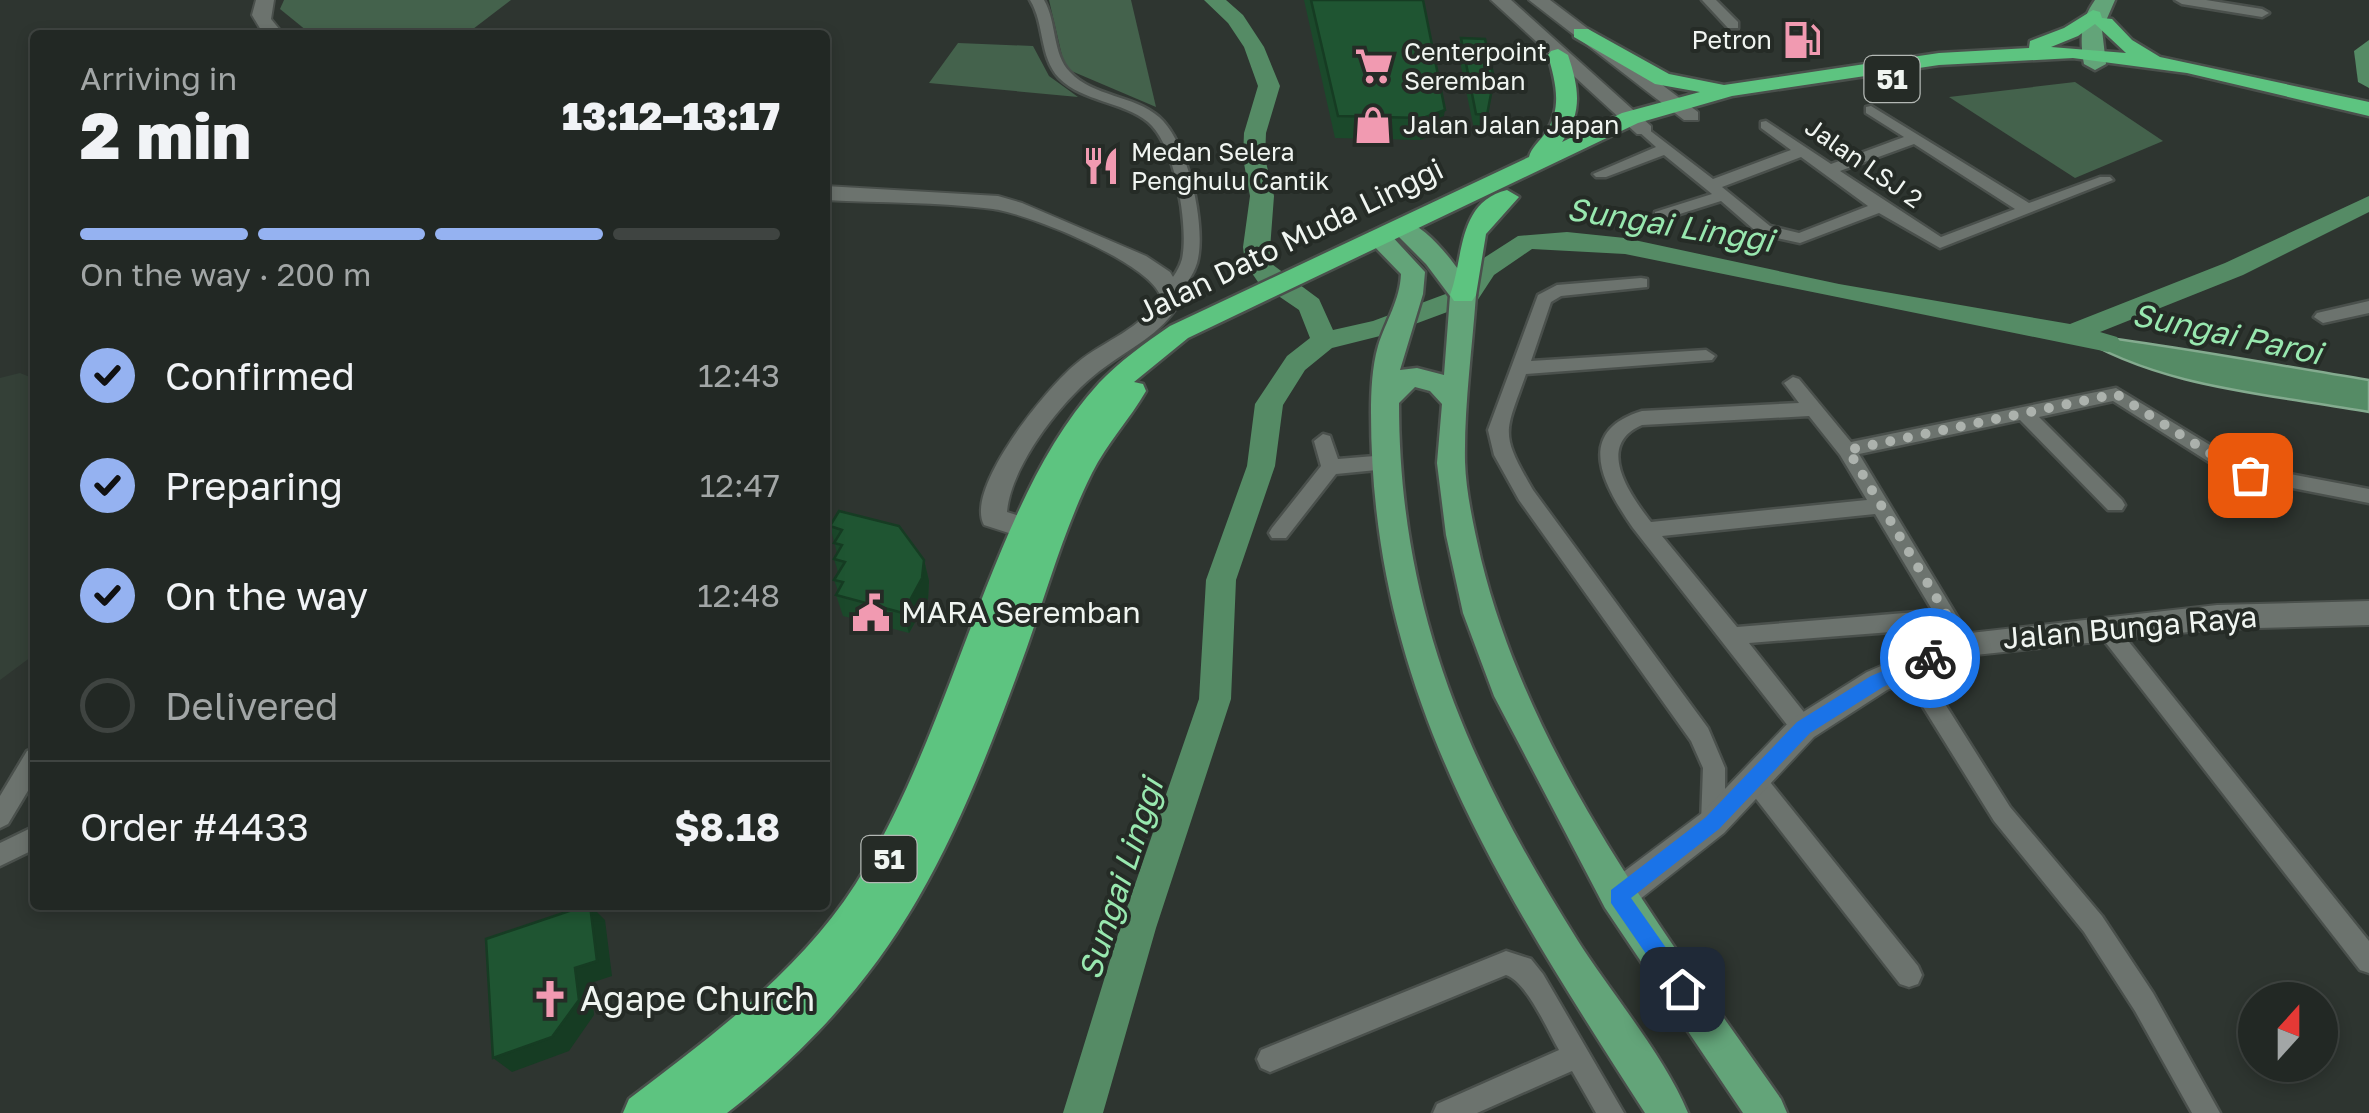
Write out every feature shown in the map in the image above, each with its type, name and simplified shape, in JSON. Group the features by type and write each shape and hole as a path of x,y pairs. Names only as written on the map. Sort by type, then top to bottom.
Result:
{"highway":[{"path":"2016,53 2071,32 2102,10 2112,34 2134,49 2186,67"},
{"path":"1580,33 1664,79 1730,90"},
{"name":"Jalan Dato Muda Linggi","path":"642,1113 758,1023 810,976 845,932 878,880 920,796 1038,532 1103,426 1142,380 1259,304 1398,238 1530,164 1730,90 1911,63 2016,53 2186,67 2328,104 2369,120"},
{"path":"1530,164 1564,126 1570,107 1558,55"},
{"name":"Jalan Dato Muda Linggi","path":"1684,110 1878,81 2102,60 2369,109"},
{"name":"Jalan Dato Muda Linggi","path":"1398,238 1506,197 1637,124"},
{"path":"1463,295 1472,264 1470,237 1484,214 1506,197"},
{"name":"Jalan Dato Muda Linggi","path":"694,1113 775,1047 827,997 867,948 904,890 971,752 1038,532"}],"main road":[{"path":"2102,10 2102,60"},
{"path":"1398,238 1463,295 1450,463 1460,534 1479,613 1510,696 1618,896 1767,1113"},
{"path":"1398,238 1413,272 1414,285 1388,355 1387,462 1402,584 1425,673 1470,786 1559,944 1668,1113"},
{"path":"1386,400 1409,377 1436,380 1453,400"}],"street":[{"path":"265,0 260,11 262,22 270,30"},
{"path":"1037,0 1055,60 1066,76 1135,108 1168,134 1192,228 1188,264 1182,280 1170,291 1168,306 1102,355 1062,392 1016,458 993,501 993,518 1038,532"},
{"path":"1500,0 1637,124 1765,230 1800,238 1880,206"},
{"path":"1538,0 1684,110"},
{"path":"1709,0 1733,25"},
{"path":"2182,0 2262,13"},
{"path":"1588,81 1622,92 1630,88 1636,74"},
{"path":"1871,110 2027,209 2105,180"},
{"name":"Jalan LSJ 2","path":"1766,125 1932,242 1947,242 2027,209"},
{"path":"1830,170 1916,138"},
{"path":"1601,174 1666,149"},
{"path":"1661,215 1803,151"},
{"path":"830,193 958,198 1024,210 1156,271 1170,291"},
{"path":"1642,282 1557,290 1544,299 1497,430 1502,455 1526,495 1700,735 1714,768 1713,823"},
{"path":"2323,317 2369,307"},
{"path":"1518,368 1706,356"},
{"path":"1793,383 1848,450 1964,644"},
{"path":"1848,450 2116,394 2238,471 2369,496"},
{"path":"1803,728 1647,530 1611,470 1611,442 1624,423 1814,408"},
{"path":"2022,412 2116,505"},
{"path":"1323,441 1331,467"},
{"path":"1279,533 1331,467 1387,462"},
{"path":"1647,530 1882,506"},
{"name":"Jalan Bunga Raya","path":"1618,896 1713,823 1803,728 1877,682 1964,644 2217,616 2369,613"},
{"path":"1732,636 1916,621"},
{"path":"2106,628 2369,962"},
{"path":"1910,667 2002,814 2093,924 2144,1002 2206,1113"},
{"path":"0,818 30,767"},
{"path":"1754,779 1909,975"},
{"path":"0,855 30,840"},
{"path":"1270,1059 1506,964 1522,968 1611,1113"},
{"path":"1446,1113 1578,1054"}],"shaded area":[{"path":"284,0 511,0 470,30 306,30 280,9"},
{"path":"1049,0 1131,0 1156,107 1069,70 1063,60"},
{"path":"958,43 1033,46 1049,76 1078,97 929,83"},
{"path":"2075,82 2163,141 2075,178 1949,97"},
{"path":"2072,333 2369,380 2369,412 2254,394 2178,377 2141,366"},
{"path":"20,373 30,377 30,658 0,680 0,378"}],"building":[{"name":"Centerpoint Seremban","path":"1311,0 1423,0 1445,110 1423,118 1338,116"},
{"path":"1461,38 1485,39 1494,78 1487,115 1476,114"},
{"path":"839,511 899,526 924,560 922,578 903,613 836,595 843,582 834,580 845,562 834,559 842,545 834,543 842,530 830,526"},
{"name":"Agape Church","path":"572,910 591,910 597,961 575,968 579,1000 552,1037 493,1058 486,939"}],"waterway":[{"path":"1214,0 1236,19 1254,47 1269,86 1255,133 1254,158 1262,196 1255,247 1257,263 1267,276 1310,305 1324,341"},
{"path":"2369,46 2364,51 2369,82"},
{"path":"2072,333 2234,269 2369,203"},
{"name":"Sungai Linggi","path":"1324,341 1379,328 1468,295 1485,269 1527,241 1567,240 1625,246 1839,292 2072,333"},
{"name":"Sungai Paroi","path":"2072,333 2108,343"},
{"name":"Sungai Linggi","path":"1083,1113 1138,928 1215,699 1221,580 1261,466 1269,404 1296,363 1324,341"}],"way so far":[{"path":"1930,658 1964,644 1848,450 2116,394 2250,475"}],"place":[{"name":"Petron","path":"1802,40"},
{"name":"Centerpoint Seremban","path":"1374,66"},
{"name":"Jalan Jalan Japan","path":"1373,125"},
{"name":"Medan Selera Penghulu Cantik","path":"1101,166"},
{"name":"MARA Seremban","path":"871,613"},
{"name":"Agape Church","path":"550,999"}],"route":[{"path":"1682,989 1618,896 1713,823 1803,728 1877,682 1930,658"}]}
